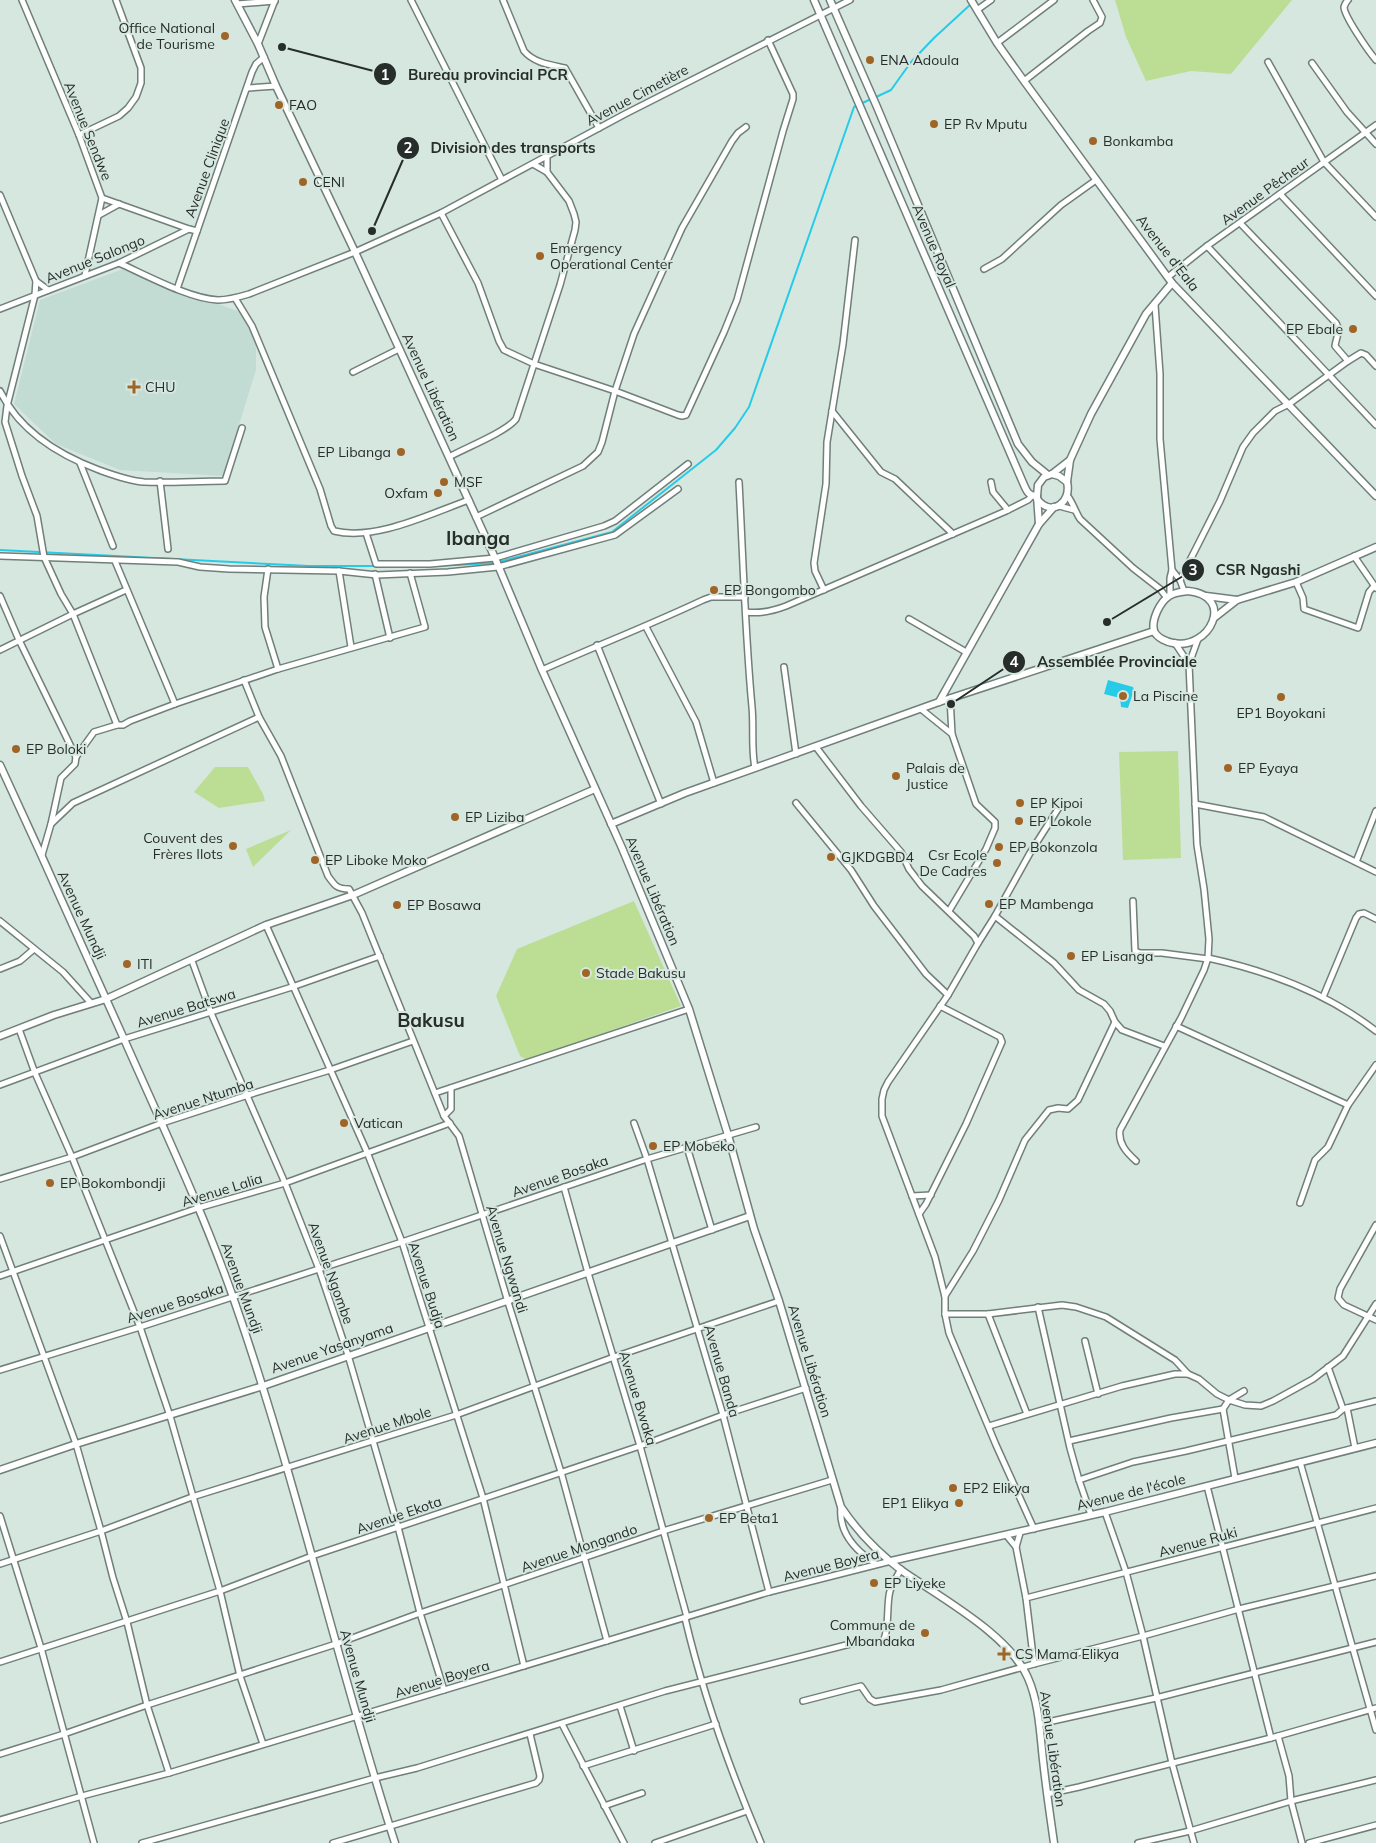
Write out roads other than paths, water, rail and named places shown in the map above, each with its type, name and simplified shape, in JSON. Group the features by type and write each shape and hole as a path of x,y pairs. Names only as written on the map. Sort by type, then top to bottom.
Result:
{"street":[{"name":"Avenue Sendwe","path":"22,0 79,135 102,198 85,275"},
{"path":"79,135 119,116 136,97 141,68 116,0"},
{"path":"236,2 275,0 258,44"},
{"path":"411,0 502,180"},
{"path":"503,0 524,52 536,60 565,68 599,128"},
{"name":"Avenue Royal","path":"814,0 1024,485 1035,497"},
{"name":"Avenue Royal","path":"830,0 876,104 1018,444 1032,462 1050,475"},
{"name":"Avenue Cimetière","path":"119,263 177,289 218,300 235,298 355,252 441,213 599,128 768,40 850,0"},
{"path":"974,5 991,0"},
{"path":"997,42 1054,0"},
{"path":"1024,81 1100,23 1102,18 1093,0"},
{"path":"1348,0 1344,6 1345,12 1376,60"},
{"name":"Avenue Libération","path":"236,2 258,44 469,500 611,824 689,1009 728,1135 750,1216 779,1301 841,1508 864,1538 900,1570 963,1611 1004,1646 1023,1667 1033,1692 1039,1724 1054,1843"},
{"name":"Avenue d'Eala","path":"974,5 1024,81 1172,283 1376,496"},
{"path":"441,213 478,282 501,346 509,354 678,415 686,415 737,300 793,99 793,94 768,40"},
{"name":"Avenue Clinique","path":"177,289 252,72 256,64 264,57"},
{"path":"1268,62 1324,162 1376,217"},
{"path":"1312,63 1347,112 1376,144"},
{"path":"248,88 276,86"},
{"name":"Avenue Pêcheur","path":"1168,277 1207,246 1376,125"},
{"path":"476,517 583,466 594,457 602,442 615,391 634,334 682,228 732,141 746,127"},
{"path":"547,157 547,172"},
{"path":"449,457 513,423 520,412 560,285 576,222 568,201 547,172 533,164"},
{"path":"984,269 1002,259 1062,206 1096,180"},
{"path":"1280,194 1376,296"},
{"path":"0,195 36,281 35,295 7,406 5,422 37,516 44,557 61,594 73,614 116,725"},
{"path":"102,198 197,231"},
{"path":"99,215 119,204"},
{"path":"1240,223 1336,323 1339,331 1335,346 1348,361"},
{"name":"Avenue Salongo","path":"0,309 119,263 189,229"},
{"path":"824,590 815,571 814,564 826,484 825,456 843,344 855,240"},
{"path":"1207,246 1376,425"},
{"path":"36,281 48,290"},
{"path":"1169,596 1133,568 1080,519 1067,494 1067,482 1070,460 1091,414 1146,314 1172,283"},
{"path":"235,298 256,335 320,489 334,531 366,533 382,530 469,500"},
{"path":"1154,305 1160,374 1160,439 1172,570 1169,596 1157,614 1154,631"},
{"path":"353,372 399,349"},
{"path":"1180,580 1220,501 1243,446 1253,433 1276,411 1289,404 1361,353 1366,355 1376,366"},
{"path":"0,392 7,406 40,441 62,455 117,477 143,482 225,481 242,428"},
{"path":"832,411 882,472 895,479 953,534"},
{"path":"1039,524 1035,497 1038,485 1070,460"},
{"path":"80,463 113,546"},
{"path":"366,533 376,564 497,563 604,526 615,520 688,464"},
{"path":"1050,475 1059,476 1067,482"},
{"path":"160,481 168,549"},
{"path":"739,482 755,768"},
{"path":"990,482 993,492 1008,510"},
{"path":"0,556 178,562 200,567 339,571 375,574 448,572 497,563 615,535 678,489"},
{"path":"940,702 966,652 1039,524 1057,507 1067,494"},
{"path":"1035,497 1042,504 1074,510"},
{"path":"746,612 772,611 1035,497"},
{"path":"1175,644 1189,643 1198,639 1206,632 1214,618 1237,600 1296,582 1376,547"},
{"path":"1296,582 1303,598 1304,608 1358,628 1370,592 1375,587 1354,556"},
{"path":"114,561 175,704"},
{"path":"268,569 264,597 265,627 278,669"},
{"path":"1172,570 1180,580 1184,591"},
{"path":"339,571 351,647"},
{"path":"42,855 51,824 60,778 75,764 76,757 94,732 116,725 123,725 175,704 278,669 424,627 410,573"},
{"path":"375,574 390,638"},
{"path":"0,650 126,590"},
{"path":"1169,596 1184,591 1237,600"},
{"path":"0,596 19,640 76,757"},
{"path":"1206,596 1214,606 1214,618"},
{"path":"542,670 711,598 746,597"},
{"path":"909,619 966,652"},
{"path":"646,627 696,722 714,783"},
{"path":"1154,631 1160,637 1175,644 1190,664"},
{"path":"611,824 714,783 950,698 1154,631"},
{"path":"1136,1161 1128,1154 1121,1143 1119,1137 1120,1130 1176,1026 1208,958 1209,939 1194,804 1190,664 1198,639"},
{"path":"597,645 660,804"},
{"path":"784,667 796,754"},
{"path":"244,680 259,716 281,756 328,876 336,887 349,889 353,895"},
{"path":"949,911 986,849 995,828 995,822 976,804 952,734 950,698"},
{"path":"921,709 952,734"},
{"path":"51,824 73,803 259,716"},
{"path":"816,747 861,806 901,852 909,869 918,881 980,941"},
{"name":"Avenue Mundji","path":"0,765 162,1123 233,1296 288,1468 336,1644 395,1843"},
{"path":"0,1036 106,999 192,961 266,925 353,895 595,789"},
{"path":"796,803 851,870 874,906 926,974 948,995"},
{"path":"1194,804 1264,817 1376,872"},
{"path":"1034,1529 949,1333 945,1314 945,1297 935,1257 882,1116 881,1106 884,1090 888,1082 948,995 1030,853 1058,809"},
{"path":"1356,862 1376,811"},
{"name":"Avenue Ngwandi","path":"353,895 380,956 444,1116 459,1136 561,1472 607,1641"},
{"path":"1134,901 1135,951 1140,953 1162,953 1208,958 1248,967 1323,997 1349,1011 1376,1031"},
{"path":"1323,997 1356,918 1359,914 1364,913 1376,918"},
{"path":"995,916 1054,963 1079,990 1104,1004 1122,1030 1164,1046"},
{"path":"0,921 63,972 91,1003"},
{"name":"Avenue Budja","path":"266,925 367,1152 402,1242 482,1498 524,1666"},
{"path":"0,969 20,961 34,949"},
{"name":"Avenue Batswa","path":"0,1085 124,1039 212,1013 380,956"},
{"name":"Avenue Ngombe","path":"192,961 319,1269 348,1355 398,1527 420,1613 444,1690"},
{"path":"919,1214 931,1195 966,1124 1002,1042 1000,1037 940,1006"},
{"path":"435,1093 689,1009"},
{"path":"945,1297 973,1251 999,1200 1025,1140 1049,1110 1058,1108 1068,1109 1078,1100 1115,1022"},
{"path":"1176,1026 1348,1105"},
{"path":"19,1029 35,1073 106,1240 140,1327 170,1416 220,1591 240,1676 263,1744"},
{"name":"Avenue Ntumba","path":"0,1179 72,1158 162,1123 330,1070 413,1041"},
{"path":"1300,1203 1315,1160 1328,1147 1348,1105 1376,1065"},
{"path":"444,1116 451,1109 451,1088"},
{"name":"Avenue Lalia","path":"0,1276 198,1208 285,1183 450,1123"},
{"name":"Avenue Banda","path":"634,1123 647,1158 723,1414 769,1592"},
{"name":"Avenue Bosaka","path":"0,1370 140,1327 402,1242 647,1158 756,1127"},
{"path":"687,1147 712,1230"},
{"name":"Avenue Bwaka","path":"564,1187 664,1531 702,1682 747,1811 761,1843"},
{"path":"912,1196 931,1195"},
{"name":"Avenue Yasanyama","path":"0,1470 76,1444 263,1386 750,1216"},
{"path":"1376,1225 1338,1294 1338,1298 1344,1304 1376,1320"},
{"path":"0,1236 76,1444 127,1622 147,1705 169,1773"},
{"name":"Avenue Mbole","path":"0,1564 101,1531 192,1497 456,1415 779,1301"},
{"path":"945,1314 988,1314 1062,1305 1076,1307 1106,1317 1175,1360 1188,1374 1199,1379 1217,1394 1245,1405 1261,1406 1303,1385 1343,1356 1376,1304"},
{"path":"1038,1307 1069,1441 1079,1480 1091,1515"},
{"path":"988,1314 1027,1414"},
{"path":"1085,1341 1098,1394"},
{"path":"1328,1367 1345,1409 1355,1448"},
{"path":"989,1426 1162,1376 1188,1374"},
{"name":"Avenue Ekota","path":"0,1662 220,1591 312,1556 640,1446 723,1414 806,1388"},
{"path":"1069,1441 1223,1408 1229,1400 1244,1391"},
{"path":"1079,1480 1132,1462 1336,1415 1345,1409 1376,1401"},
{"path":"1223,1408 1235,1478"},
{"name":"Avenue de l'école","path":"891,1562 1020,1533 1376,1443"},
{"path":"1300,1462 1352,1647 1373,1709 1376,1730"},
{"name":"Avenue Mongando","path":"0,1754 336,1644 420,1613 664,1531 832,1480"},
{"path":"1207,1486 1271,1738"},
{"path":"841,1508 840,1521 848,1539 864,1556 876,1564"},
{"name":"Avenue Ruki","path":"1026,1598 1376,1508"},
{"path":"1105,1512 1126,1572 1143,1636 1172,1763 1194,1843"},
{"path":"0,1516 41,1648 94,1843"},
{"path":"1020,1533 1016,1547 1026,1598 1034,1664"},
{"path":"1007,1536 1016,1547"},
{"name":"Avenue Boyera","path":"0,1820 169,1773 769,1592 876,1564 891,1562"},
{"path":"142,1843 417,1768 702,1682 858,1642 882,1642 887,1634 890,1590 900,1570"},
{"path":"803,1701 861,1686 870,1699 875,1702 942,1690 1239,1608 1376,1576"},
{"path":"1039,1724 1156,1698 1376,1642"},
{"path":"620,1706 634,1751"},
{"path":"1047,1794 1271,1738 1373,1709"},
{"path":"562,1724 624,1843"},
{"path":"583,1766 716,1724"},
{"path":"333,1843 536,1783 540,1776 530,1734"},
{"path":"1278,1736 1289,1776 1291,1801 1302,1843"},
{"path":"1138,1843 1190,1831 1291,1801 1376,1780"},
{"path":"604,1806 642,1793"},
{"path":"655,1843 747,1811"},
{"path":"1309,1843 1376,1826"}],"water":[{"name":"La Piscine","path":"1108,680 1133,687 1134,690 1128,708 1121,707 1120,698 1104,694"}],"waterway":[{"path":"876,97 891,90 911,62 971,4"},
{"path":"499,562 612,532 716,450 735,428 749,407 854,107 871,99"},
{"path":"0,550 309,566 392,566"},
{"path":"434,566 495,563"}],"place":[{"name":"Office National de Tourisme","path":"225,36"},
{"name":"Bureau provincial PCR","path":"282,47"},
{"name":"ENA Adoula","path":"870,60"},
{"name":"FAO","path":"279,105"},
{"name":"EP Rv Mputu","path":"934,124"},
{"name":"Bonkamba","path":"1093,141"},
{"name":"CENI","path":"303,182"},
{"name":"Division des transports","path":"372,231"},
{"name":"Emergency Operational Center","path":"540,256"},
{"name":"EP Ebale","path":"1353,329"},
{"name":"CHU","path":"134,387"},
{"name":"EP Libanga","path":"401,452"},
{"name":"MSF","path":"444,482"},
{"name":"Oxfam","path":"438,493"},
{"name":"EP Bongombo","path":"714,590"},
{"name":"CSR Ngashi","path":"1107,622"},
{"name":"La Piscine","path":"1123,696"},
{"name":"EP1 Boyokani","path":"1281,697"},
{"name":"Assemblée Provinciale","path":"951,704"},
{"name":"EP Boloki","path":"16,749"},
{"name":"EP Eyaya","path":"1228,768"},
{"name":"Palais de Justice","path":"896,776"},
{"name":"EP Kipoi","path":"1020,803"},
{"name":"EP Liziba","path":"455,817"},
{"name":"EP Lokole","path":"1019,821"},
{"name":"Couvent des Frères Ilots","path":"233,846"},
{"name":"EP Bokonzola","path":"999,847"},
{"name":"GJKDGBD4","path":"831,857"},
{"name":"EP Liboke Moko","path":"315,860"},
{"name":"Csr Ecole De Cadres","path":"997,863"},
{"name":"EP Mambenga","path":"989,904"},
{"name":"EP Bosawa","path":"397,905"},
{"name":"EP Lisanga","path":"1071,956"},
{"name":"ITI","path":"127,964"},
{"name":"Stade Bakusu","path":"586,973"},
{"name":"Vatican","path":"344,1123"},
{"name":"EP Mobeko","path":"653,1146"},
{"name":"EP Bokombondji","path":"50,1183"},
{"name":"EP2 Elikya","path":"953,1488"},
{"name":"EP1 Elikya","path":"959,1503"},
{"name":"EP Beta1","path":"709,1518"},
{"name":"EP Liyeke","path":"874,1583"},
{"name":"Commune de Mbandaka","path":"925,1633"},
{"name":"CS Mama Elikya","path":"1004,1654"}],"district":[{"name":"Ibanga","path":"478,538"},
{"name":"Bakusu","path":"431,1020"}]}
